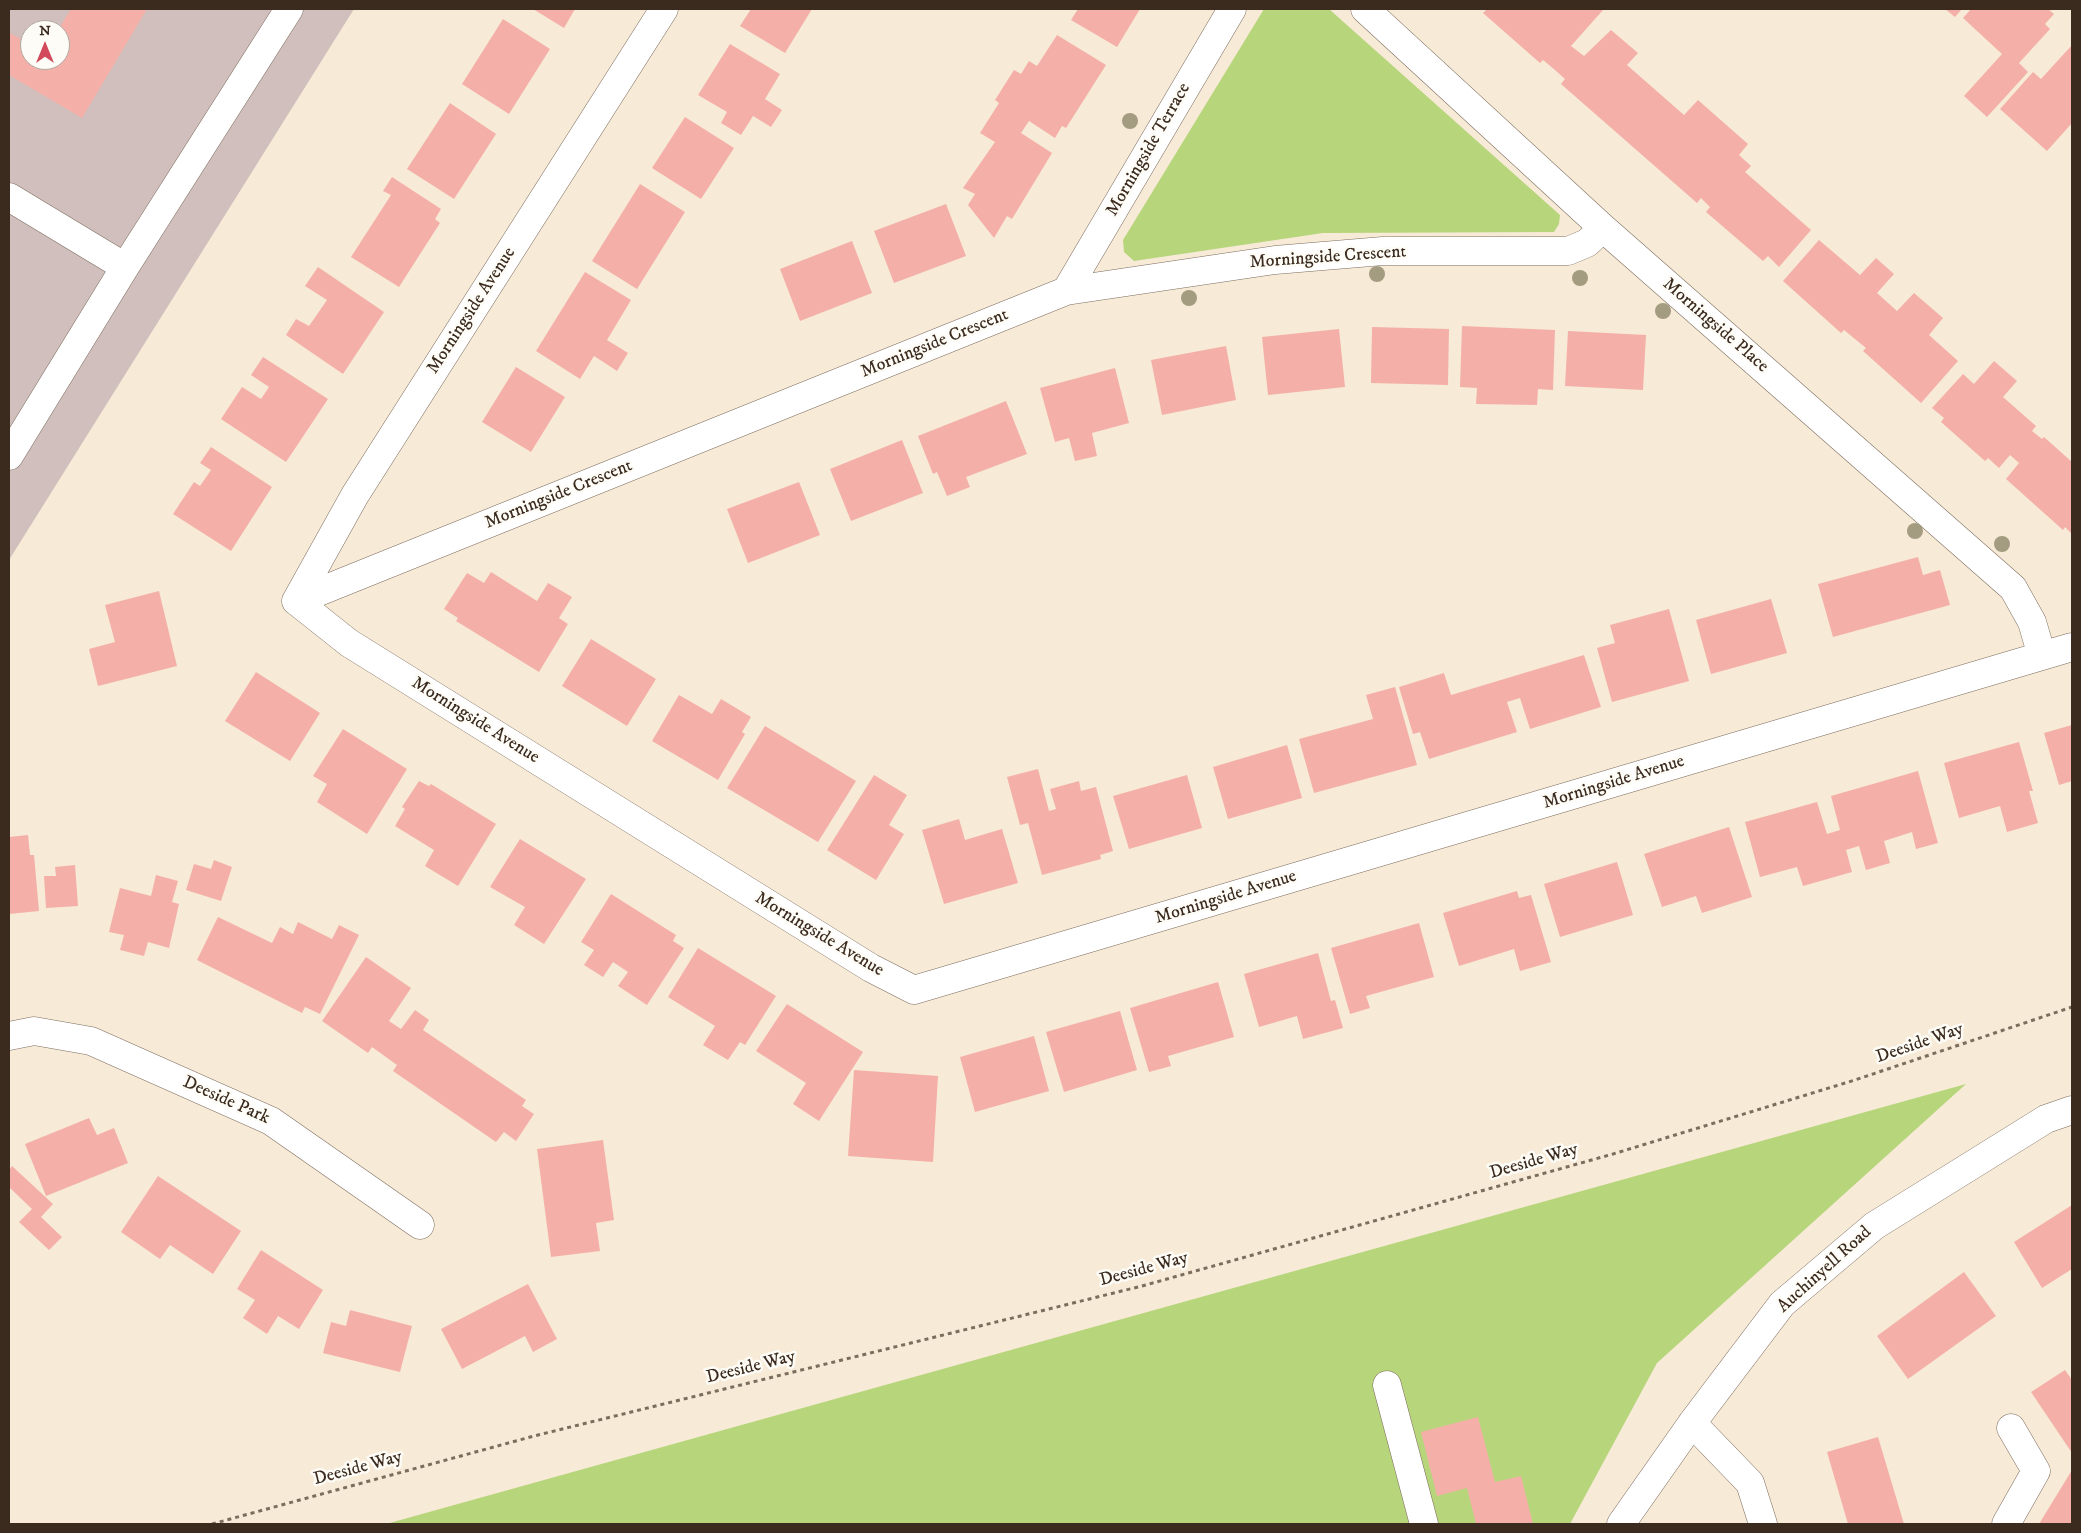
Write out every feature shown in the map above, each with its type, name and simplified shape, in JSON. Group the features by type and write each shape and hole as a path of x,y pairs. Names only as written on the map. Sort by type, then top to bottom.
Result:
{"street":[{"path":"9,456 125,267 289,9"},
{"name":"Morningside Avenue","path":"664,9 355,495 296,601 349,643 871,968 914,990 2072,648"},
{"name":"Morningside Terrace","path":"1066,291 1232,9"},
{"name":"Morningside Place","path":"1365,9 1603,228 2013,588 2032,622 2042,656"},
{"path":"9,197 125,267"},
{"name":"Morningside Crescent","path":"296,601 1066,291 1274,260 1383,251 1568,251 1587,243 1603,228"},
{"name":"Deeside Park","path":"9,1036 34,1031 91,1041 272,1121 420,1225"},
{"name":"Auchinyell Road","path":"1620,1524 1692,1423 1782,1304 1874,1226 2046,1119 2072,1110"},
{"path":"1388,1385 1424,1524"},
{"path":"1692,1423 1750,1483 1763,1524"},
{"path":"2006,1524 2036,1470 2011,1428"}],"path":[{"name":"Deeside Way","path":"212,1524 534,1436 1152,1283 1613,1154 1855,1080 2072,1007"}],"shaded area":[{"path":"9,9 354,9 9,560"}],"green space":[{"path":"1264,9 1329,9 1560,215 1559,224 1554,232 1323,233 1134,261 1124,252 1123,240"},
{"path":"1966,1084 1657,1363 1570,1524 386,1524"}],"building":[{"path":"71,9 147,9 82,118 9,75 10,33 20,38 20,70 70,70 70,20 64,20"},
{"path":"533,9 575,9 564,28"},
{"path":"751,9 812,9 785,53 740,26"},
{"path":"1078,9 1140,9 1117,47 1071,20"},
{"path":"1487,9 1603,10 1571,46 1584,56 1611,30 1638,53 1627,65 1684,115 1698,100 1748,144 1739,155 1751,166 1745,172 1811,230 1779,267 1768,256 1763,261 1706,212 1710,207 1701,198 1697,203 1561,84 1565,79 1555,70 1543,60 1540,63 1483,13"},
{"path":"1945,9 1962,9 1955,17"},
{"path":"1971,9 2048,9 2054,14 2045,24 2050,29 2019,63 2028,72 1987,117 1964,96 2002,54 1963,18"},
{"path":"503,19 550,49 509,114 462,84"},
{"path":"1057,35 1106,65 1066,128 1062,126 1055,138 1029,121 1021,133 1052,153 1012,219 1007,216 994,238 968,205 975,194 963,188 995,142 980,133 999,103 995,100 1014,70 1021,74 1029,61 1037,66"},
{"path":"730,44 780,74 765,99 782,110 771,127 753,116 741,135 721,123 727,112 698,95"},
{"path":"2072,45 2072,123 2047,151 2000,109 2033,72 2041,79"},
{"path":"450,103 496,134 454,199 407,169"},
{"path":"685,117 734,148 701,199 652,168"},
{"path":"392,177 441,209 435,219 440,223 399,287 351,257 391,195 383,191"},
{"path":"640,184 685,212 637,289 592,261"},
{"path":"946,204 966,256 894,283 874,231"},
{"path":"1819,240 1860,275 1876,258 1894,274 1877,293 1897,311 1914,293 1943,318 1929,335 1958,361 1921,403 1863,351 1866,348 1844,330 1841,333 1783,281"},
{"path":"852,241 872,293 800,321 780,269"},
{"path":"318,267 384,312 343,374 286,335 296,319 309,326 327,300 305,286"},
{"path":"585,272 631,300 607,340 628,353 617,371 594,356 580,379 536,351"},
{"path":"1462,326 1555,330 1553,390 1538,389 1537,405 1476,404 1477,388 1460,387"},
{"path":"1372,327 1449,329 1448,385 1371,383"},
{"path":"1339,329 1345,387 1268,395 1262,337"},
{"path":"1568,331 1646,335 1643,390 1565,386"},
{"path":"1226,346 1236,400 1162,415 1151,360"},
{"path":"263,357 328,399 286,462 221,419 242,387 261,399 269,387 251,375"},
{"path":"1994,361 2017,381 2003,397 2036,426 2032,431 2042,439 2044,437 2072,462 2072,534 2065,527 2063,530 2006,479 2019,463 2010,455 1999,468 1988,458 1985,461 1941,422 1944,418 1932,408 1963,374 1974,384"},
{"path":"516,367 565,397 531,452 482,422"},
{"path":"1115,368 1129,423 1092,433 1097,456 1075,461 1069,438 1055,442 1040,388"},
{"path":"1006,401 1027,454 966,477 970,487 947,496 937,472 933,474 918,436"},
{"path":"902,440 923,493 851,521 830,469"},
{"path":"211,447 272,487 231,551 173,514 194,482 200,486 211,470 200,463"},
{"path":"799,482 820,535 748,563 727,509"},
{"path":"1918,557 1923,575 1940,570 1950,605 1833,637 1818,584"},
{"path":"491,572 537,601 548,583 572,597 559,618 568,624 539,672 456,621 458,618 444,609 467,573 484,583"},
{"path":"159,591 177,666 98,686 89,649 115,642 105,605"},
{"path":"1771,599 1787,653 1711,674 1696,620"},
{"path":"1669,609 1689,681 1612,702 1597,648 1615,643 1610,625"},
{"path":"591,639 656,679 627,726 562,686"},
{"path":"1584,655 1601,707 1530,729 1520,698 1507,702 1517,732 1429,759 1420,732 1413,734 1399,687 1444,673 1451,695"},
{"path":"256,672 320,713 290,761 225,721"},
{"path":"1395,687 1417,765 1314,793 1299,739 1373,719 1366,695"},
{"path":"679,695 712,714 721,699 751,717 742,732 745,734 718,780 652,741"},
{"path":"2072,725 2072,781 2059,785 2044,733"},
{"path":"765,726 856,781 818,842 727,788"},
{"path":"343,729 407,769 367,834 317,802 327,784 313,776"},
{"path":"2019,742 2033,791 2029,791 2038,823 2007,832 2000,806 1959,818 1944,763"},
{"path":"1287,745 1302,798 1228,819 1213,767"},
{"path":"1038,769 1049,811 1056,809 1050,789 1079,781 1081,791 1096,787 1113,851 1100,855 1101,859 1042,875 1028,823 1020,825 1007,777"},
{"path":"1918,771 1938,843 1916,849 1912,832 1884,841 1890,863 1866,870 1859,846 1846,850 1852,872 1803,886 1797,867 1760,877 1745,822 1817,802 1827,834 1840,830 1831,796"},
{"path":"874,775 907,795 889,825 904,834 876,880 827,850"},
{"path":"1187,775 1202,828 1129,849 1113,796"},
{"path":"419,781 429,786 431,784 496,824 458,886 425,866 434,850 395,826 405,809 402,807"},
{"path":"959,819 965,840 1002,829 1018,883 944,904 922,830"},
{"path":"1729,827 1752,897 1702,913 1696,896 1662,907 1644,854"},
{"path":"28,835 30,855 34,855 39,911 9,914 9,837"},
{"path":"520,839 586,879 544,944 514,925 525,907 490,887"},
{"path":"214,860 232,867 221,901 186,890 194,864 211,869"},
{"path":"1617,862 1633,915 1560,937 1544,884"},
{"path":"75,865 78,906 46,908 44,876 56,876 55,867"},
{"path":"156,875 178,881 172,902 179,904 169,948 148,942 144,956 120,950 124,935 109,932 120,888 151,896"},
{"path":"1517,891 1519,898 1531,895 1551,962 1520,971 1514,949 1459,966 1443,913"},
{"path":"611,894 676,935 673,941 684,948 647,1005 618,986 628,972 613,962 603,977 584,965 594,950 581,942"},
{"path":"218,917 272,943 280,927 293,934 298,922 332,939 339,925 359,935 320,1014 305,1007 302,1013 197,960"},
{"path":"1419,923 1434,977 1366,996 1370,1008 1350,1014 1331,948"},
{"path":"698,948 776,996 745,1045 740,1042 728,1060 703,1045 715,1026 668,997"},
{"path":"1318,953 1331,1001 1335,1000 1343,1028 1303,1039 1297,1016 1259,1027 1244,974"},
{"path":"366,957 411,988 389,1021 401,1029 415,1010 429,1020 423,1030 526,1100 522,1106 534,1114 516,1141 504,1132 496,1142 393,1071 397,1065 372,1047 368,1053 322,1021"},
{"path":"1218,982 1234,1037 1168,1056 1171,1066 1149,1072 1130,1008"},
{"path":"787,1004 863,1052 819,1121 793,1104 806,1083 756,1051"},
{"path":"1120,1011 1137,1070 1064,1092 1046,1032"},
{"path":"1034,1036 1049,1091 975,1112 960,1057"},
{"path":"854,1070 938,1076 933,1162 848,1156"},
{"path":"89,1118 97,1135 114,1128 128,1163 46,1196 25,1144"},
{"path":"603,1140 614,1220 596,1223 600,1251 551,1257 537,1149"},
{"path":"12,1166 53,1204 41,1217 62,1237 49,1250 19,1222 32,1209 9,1187 9,1170"},
{"path":"158,1176 241,1231 213,1274 170,1245 160,1259 121,1232"},
{"path":"2072,1205 2072,1269 2042,1288 2014,1242"},
{"path":"261,1250 323,1290 299,1329 278,1316 267,1334 243,1318 255,1300 237,1289"},
{"path":"1964,1272 1996,1316 1908,1379 1877,1336"},
{"path":"528,1284 557,1339 533,1352 525,1336 462,1369 441,1329"},
{"path":"350,1310 412,1326 400,1372 323,1353 331,1322 346,1326"},
{"path":"2065,1370 2072,1380 2072,1453 2031,1392"},
{"path":"1478,1417 1495,1482 1521,1476 1533,1524 1476,1524 1467,1488 1437,1496 1421,1432"},
{"path":"1878,1437 1904,1524 1848,1524 1827,1452"},
{"path":"2072,1470 2072,1524 2039,1524"}]}
